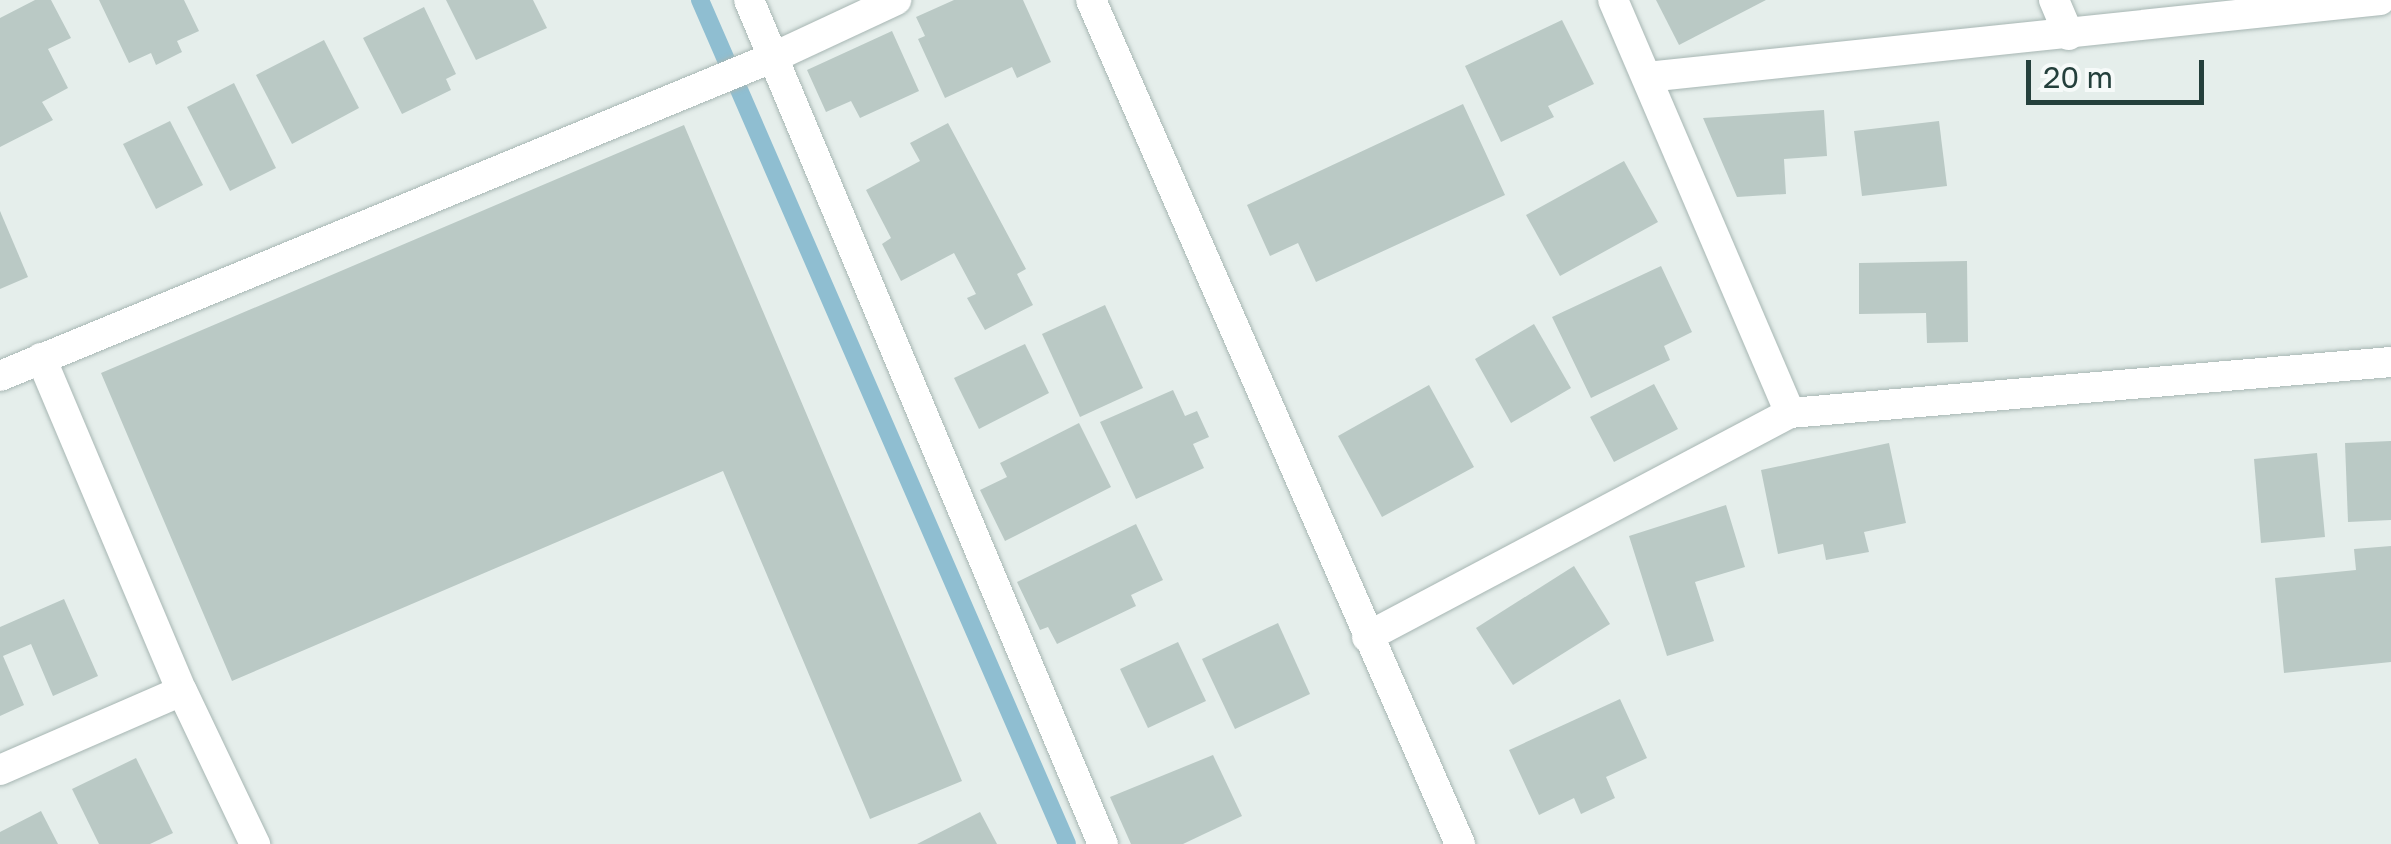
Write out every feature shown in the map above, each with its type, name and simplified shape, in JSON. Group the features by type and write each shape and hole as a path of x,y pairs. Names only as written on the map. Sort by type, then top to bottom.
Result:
{"street":[{"path":"749,0 1103,844"},
{"path":"0,376 693,91 896,0"},
{"path":"1091,0 1460,844"},
{"path":"1613,0 1790,413"},
{"path":"2054,0 2069,35"},
{"path":"1647,78 2380,0"},
{"path":"41,358 182,692 255,844"},
{"path":"1367,637 1790,413 2391,362"},
{"path":"0,770 182,692"}],"building":[{"path":"35,0 51,0 71,38 48,49 68,88 42,102 53,120 0,147 0,18"},
{"path":"99,0 184,0 199,31 177,41 182,52 156,65 151,53 129,63"},
{"path":"446,0 533,0 547,28 476,60"},
{"path":"954,0 1023,0 1051,62 1017,78 1012,67 945,98 918,39 925,36 916,17"},
{"path":"1656,0 1766,0 1679,45"},
{"path":"424,7 456,74 446,79 451,90 402,114 363,38"},
{"path":"1562,20 1594,84 1548,106 1554,117 1501,142 1465,66"},
{"path":"892,31 919,91 860,118 851,101 826,112 807,70"},
{"path":"324,40 359,108 292,144 256,75"},
{"path":"234,83 276,168 230,191 187,107"},
{"path":"1463,104 1505,195 1316,282 1298,243 1270,256 1247,205"},
{"path":"1824,110 1827,156 1784,159 1786,194 1737,197 1703,118"},
{"path":"170,121 203,185 156,209 123,144"},
{"path":"1939,121 1947,186 1862,196 1854,131"},
{"path":"948,123 1026,269 1017,274 1033,305 985,330 967,298 976,294 954,253 901,281 882,244 891,238 866,190 920,161 910,143"},
{"path":"684,125 962,781 870,819 723,471 232,681 101,373"},
{"path":"1624,161 1658,222 1560,276 1526,215"},
{"path":"0,211 28,277 0,289"},
{"path":"1967,261 1968,342 1927,343 1926,313 1859,314 1859,263"},
{"path":"1661,266 1692,332 1664,346 1670,360 1591,398 1552,317"},
{"path":"1105,305 1143,388 1080,417 1042,334"},
{"path":"1534,324 1571,388 1511,423 1475,359"},
{"path":"1025,344 1049,393 979,429 954,378"},
{"path":"1654,384 1678,429 1614,462 1590,417"},
{"path":"1429,385 1474,467 1382,517 1338,436"},
{"path":"1173,390 1185,416 1197,411 1209,437 1193,444 1204,468 1136,499 1100,422"},
{"path":"1079,423 1111,487 1005,541 980,490 1007,477 1000,463"},
{"path":"2391,441 2391,520 2348,522 2345,443"},
{"path":"1889,443 1906,523 1864,532 1869,552 1826,560 1823,544 1778,554 1761,470"},
{"path":"2317,453 2325,537 2261,543 2254,459"},
{"path":"1726,505 1745,567 1695,582 1714,641 1667,656 1629,536"},
{"path":"1136,524 1163,580 1131,595 1136,606 1057,644 1048,627 1040,630 1017,582"},
{"path":"2391,546 2391,662 2284,673 2275,578 2356,570 2354,549"},
{"path":"1574,566 1610,624 1513,685 1476,628"},
{"path":"64,599 98,676 53,696 31,644 3,656 24,705 0,716 0,627"},
{"path":"1278,623 1310,694 1235,729 1202,659"},
{"path":"1178,642 1206,701 1148,728 1120,669"},
{"path":"1620,699 1647,758 1606,777 1615,798 1581,814 1574,798 1539,815 1509,750"},
{"path":"1213,755 1242,816 1183,844 1131,844 1110,797"},
{"path":"136,758 173,833 150,844 99,844 72,789"},
{"path":"41,811 58,844 0,844 0,832"},
{"path":"980,812 997,844 917,844"}],"waterway":[{"path":"700,0 1067,844"}]}
